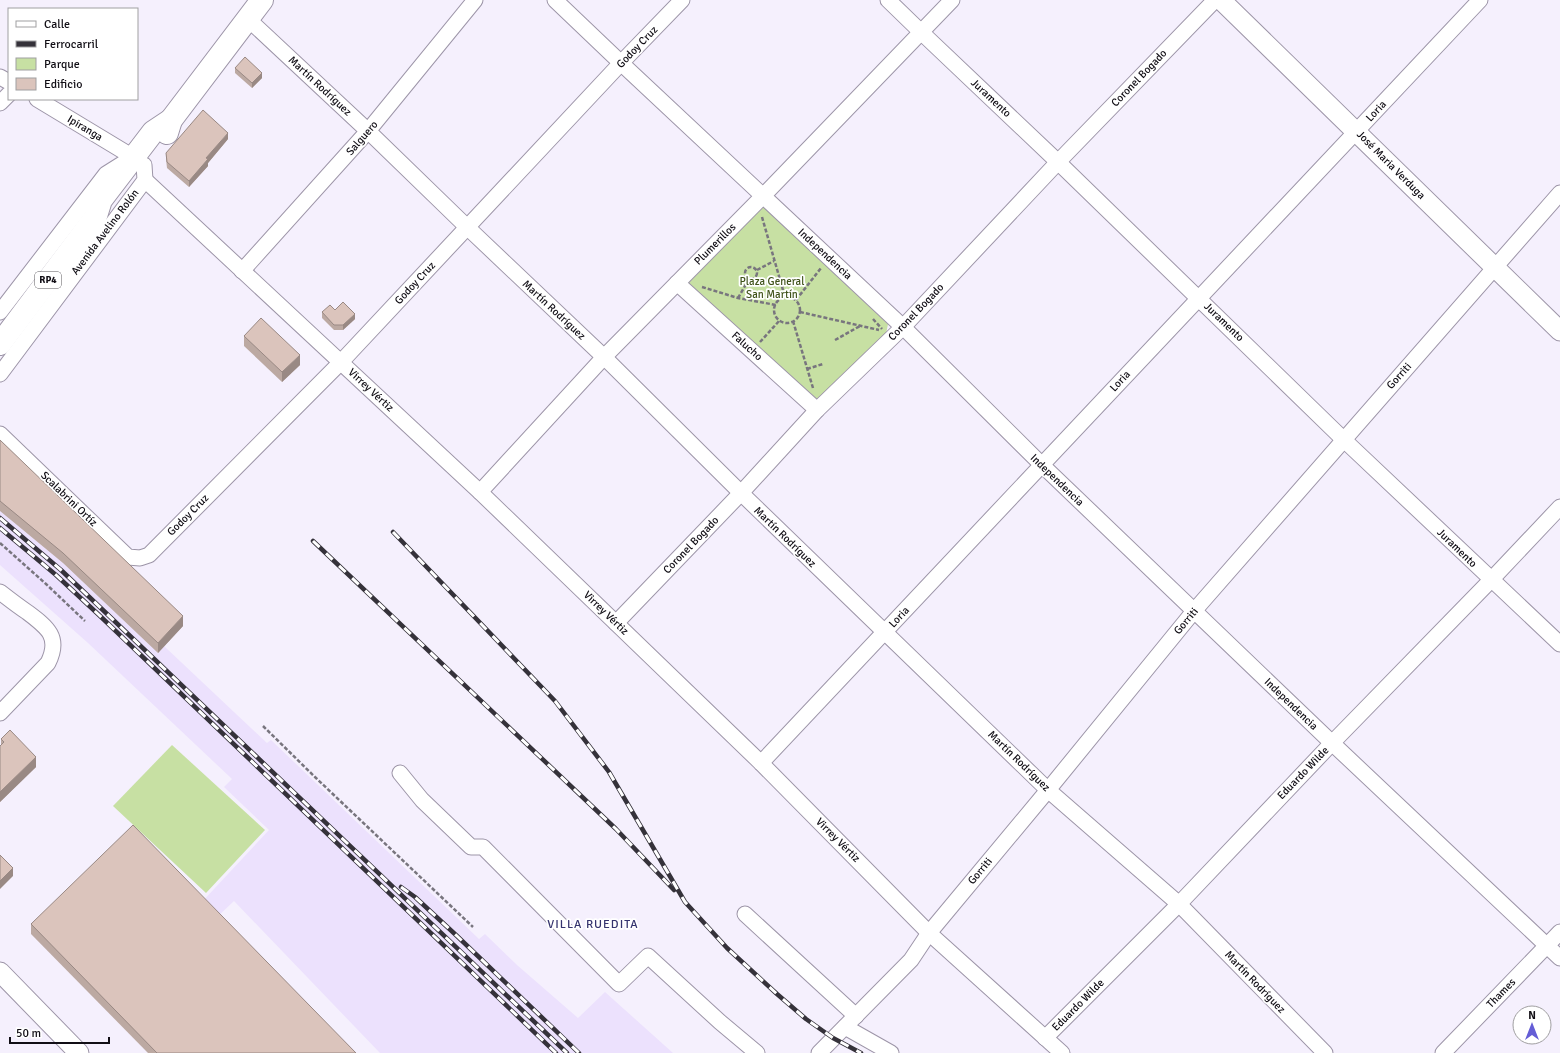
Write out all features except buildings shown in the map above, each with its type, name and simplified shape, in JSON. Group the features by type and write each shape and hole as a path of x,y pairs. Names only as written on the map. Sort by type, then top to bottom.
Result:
{"main road":[{"name":"Avenida Avelino Rolón","path":"0,344 96,216 111,208 141,167 165,138 171,120 262,0"}],"street":[{"name":"Salguero","path":"242,271 368,131 475,0"},
{"name":"Independencia","path":"555,0 903,327 1042,465 1194,611 1560,958"},
{"name":"Godoy Cruz","path":"140,558 149,555 341,362 621,63 682,0"},
{"name":"Juramento","path":"888,0 1058,162 1343,439 1560,644"},
{"name":"Plumerillos","path":"480,492 604,357 763,196 952,0"},
{"name":"Coronel Bogado","path":"616,623 741,493 817,410 903,327 1058,162 1215,0"},
{"name":"José Maria Verduga","path":"1221,0 1560,330"},
{"name":"Loria","path":"761,763 1480,0"},
{"name":"Martín Rodríguez","path":"248,19 368,131 604,357 884,633 1048,790 1179,904 1324,1053"},
{"path":"0,103 8,95"},
{"name":"Ipiranga","path":"39,100 141,167"},
{"name":"Virrey Vértiz","path":"141,167 242,271 480,492 761,763 929,933 1062,1053"},
{"name":"Avenida Avelino Rolón","path":"0,312 106,174 141,167"},
{"name":"Avenida Avelino Rolón","path":"0,374 141,167"},
{"name":"Gorriti","path":"819,1053 911,960 929,933 1194,611 1343,439 1560,193"},
{"name":"Falucho","path":"677,282 817,410"},
{"name":"Scalabrini Ortíz","path":"0,434 128,557 140,558"},
{"name":"Eduardo Wilde","path":"1045,1038 1179,904 1560,507"},
{"path":"0,592 45,625 51,634 53,643 53,653 48,663 0,713"},
{"path":"400,773 427,805 471,847 483,847 619,984 648,956 720,1022 757,1053"},
{"path":"745,914 856,1016"},
{"name":"Thames","path":"1443,1053 1560,932"},
{"path":"0,972 79,1053"},
{"path":"845,1027 891,1053"}],"path":[{"path":"762,216 785,297"},
{"path":"757,270 774,261"},
{"path":"750,279 745,275 746,269 752,267 757,270"},
{"path":"796,300 822,267"},
{"path":"738,298 750,279 755,278 757,270"},
{"path":"698,286 738,298 776,305"},
{"path":"785,297 796,300 799,304 800,312 796,319 789,322 780,320 775,314 778,301 785,297"},
{"path":"800,312 884,332 892,338"},
{"path":"758,344 780,320"},
{"path":"793,321 813,389"},
{"path":"836,340 861,326"},
{"path":"806,369 823,364"},
{"path":"0,543 85,621"},
{"path":"263,726 473,927"}],"shaded area":[{"path":"0,511 63,563 158,653 164,646 267,743 271,740 479,939 485,934 517,965 578,1018 605,992 673,1053 380,1053 234,901 215,919 200,904 269,830 224,787 232,779 88,643 0,565"}],"green space":[{"name":"Plaza General San Martín","path":"761,204 888,324 886,334 817,400 685,281"},
{"path":"172,745 265,830 206,893 113,806"}],"railway":[{"path":"0,518 61,570 567,1053"},
{"path":"0,528 56,575 99,615 556,1053"},
{"path":"393,532 555,701 609,772 685,902 727,948 806,1019 833,1038 861,1053"},
{"path":"313,541 616,829 674,890"},
{"path":"401,887 415,897 457,936 579,1053"}],"district":[{"name":"VILLA RUEDITA","path":"593,924"}]}
